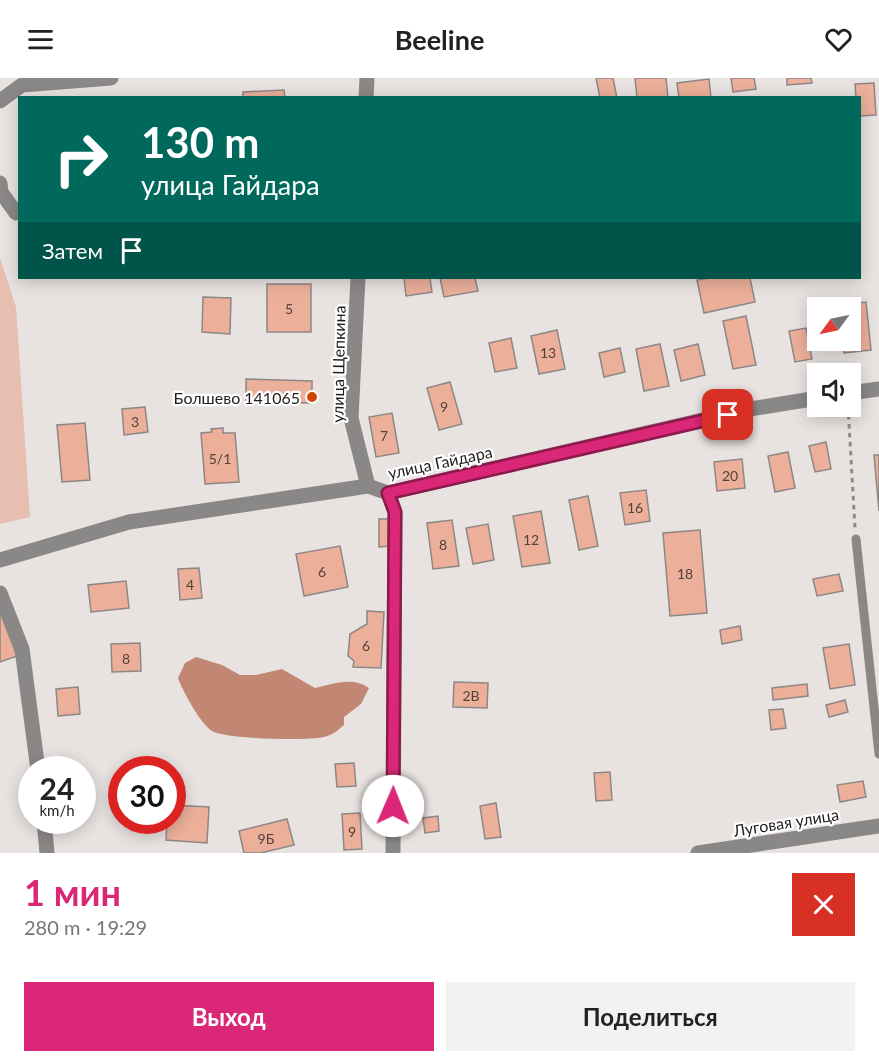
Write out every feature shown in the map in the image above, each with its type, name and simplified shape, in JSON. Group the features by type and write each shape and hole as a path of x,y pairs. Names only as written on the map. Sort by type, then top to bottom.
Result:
{"street":[{"path":"0,100 22,85 111,78"},
{"path":"366,96 367,78"},
{"path":"0,183 1,192 16,213"},
{"name":"улица Щепкина","path":"358,279 351,418 368,486"},
{"path":"861,391 879,389"},
{"name":"улица Гайдара","path":"0,560 129,522 368,486 388,493 750,410 807,400"},
{"path":"388,493 395,512 393,853"},
{"path":"0,593 22,649 36,756"},
{"name":"Луговая улица","path":"698,853 879,826"},
{"path":"45,834 47,853"}],"lane":[{"path":"856,539 879,754"}],"path":[{"path":"849,417 856,539"}],"shaded area":[{"path":"0,258 16,307 30,517 0,524"},
{"path":"196,657 222,665 240,675 256,675 282,669 315,688 336,683 356,682 369,688 361,704 344,717 344,725 327,736 285,739 223,734 209,729 198,716 178,678 185,663"}],"building":[{"path":"596,78 613,78 617,96 600,96"},
{"path":"635,78 666,78 668,96 637,96"},
{"path":"731,78 754,78 756,89 733,92"},
{"path":"787,78 811,78 812,83 787,85"},
{"path":"709,79 711,96 679,96 677,83"},
{"path":"874,83 876,115 861,116 861,96 856,96 855,84"},
{"path":"284,90 285,96 243,96 243,92"},
{"path":"404,279 430,279 432,292 406,296"},
{"path":"440,279 475,279 478,291 444,297"},
{"path":"750,279 755,302 704,313 697,280"},
{"path":"267,284 311,284 311,332 267,332"},
{"path":"203,297 231,298 230,334 202,332"},
{"path":"866,302 871,350 844,353 844,351 861,351 861,303"},
{"path":"746,316 756,365 733,369 723,321"},
{"path":"806,328 807,351 810,351 812,359 795,362 789,331"},
{"path":"557,330 565,369 539,374 531,336"},
{"path":"511,338 517,368 495,372 489,343"},
{"path":"660,344 669,386 644,391 636,349"},
{"path":"698,344 705,375 681,381 674,350"},
{"path":"620,348 625,372 604,377 599,353"},
{"path":"246,379 312,381 312,403 246,402"},
{"path":"450,382 462,424 439,430 427,388"},
{"path":"145,407 148,432 124,435 122,409"},
{"path":"392,413 399,453 376,457 369,417"},
{"path":"85,423 90,480 62,482 57,425"},
{"path":"223,428 223,433 235,433 239,482 205,484 201,433"},
{"path":"826,442 831,469 815,472 809,446"},
{"path":"788,452 795,488 775,492 768,456"},
{"path":"874,455 879,455 879,511"},
{"path":"742,459 745,488 717,491 714,462"},
{"path":"646,490 650,521 625,525 620,493"},
{"path":"588,496 598,546 579,550 569,500"},
{"path":"541,511 550,563 522,567 513,516"},
{"path":"379,519 389,519 390,546 379,547"},
{"path":"452,520 459,566 433,569 427,523"},
{"path":"488,524 494,560 473,564 466,528"},
{"path":"700,530 707,613 670,616 663,533"},
{"path":"340,546 348,587 304,596 296,554"},
{"path":"199,568 202,598 180,600 178,569"},
{"path":"839,574 843,591 817,596 813,579"},
{"path":"126,581 129,608 91,612 88,585"},
{"path":"367,611 384,612 381,668 353,667 354,661 348,656 350,634 367,624"},
{"path":"0,612 17,656 0,662"},
{"path":"740,626 742,640 722,644 720,630"},
{"path":"140,643 141,671 112,672 111,644"},
{"path":"849,644 855,685 830,689 823,648"},
{"path":"454,682 488,683 487,708 453,707"},
{"path":"807,684 808,696 773,700 772,688"},
{"path":"78,687 80,714 58,716 56,689"},
{"path":"845,700 848,712 829,717 826,705"},
{"path":"783,709 786,728 771,730 769,710"},
{"path":"354,763 356,786 337,787 335,764"},
{"path":"610,772 612,800 596,801 594,773"},
{"path":"863,781 866,797 840,802 837,785"},
{"path":"496,803 501,837 485,839 480,806"},
{"path":"186,806 209,807 207,843 166,840 166,834 186,834"},
{"path":"360,813 362,849 344,850 342,814"},
{"path":"438,816 439,831 425,833 423,818"},
{"path":"287,819 294,845 261,853 244,853 239,831"}],"place":[{"name":"Болшево 141065","path":"312,397"}],"route":[{"path":"393,806 395,512 388,493 728,415"}]}
